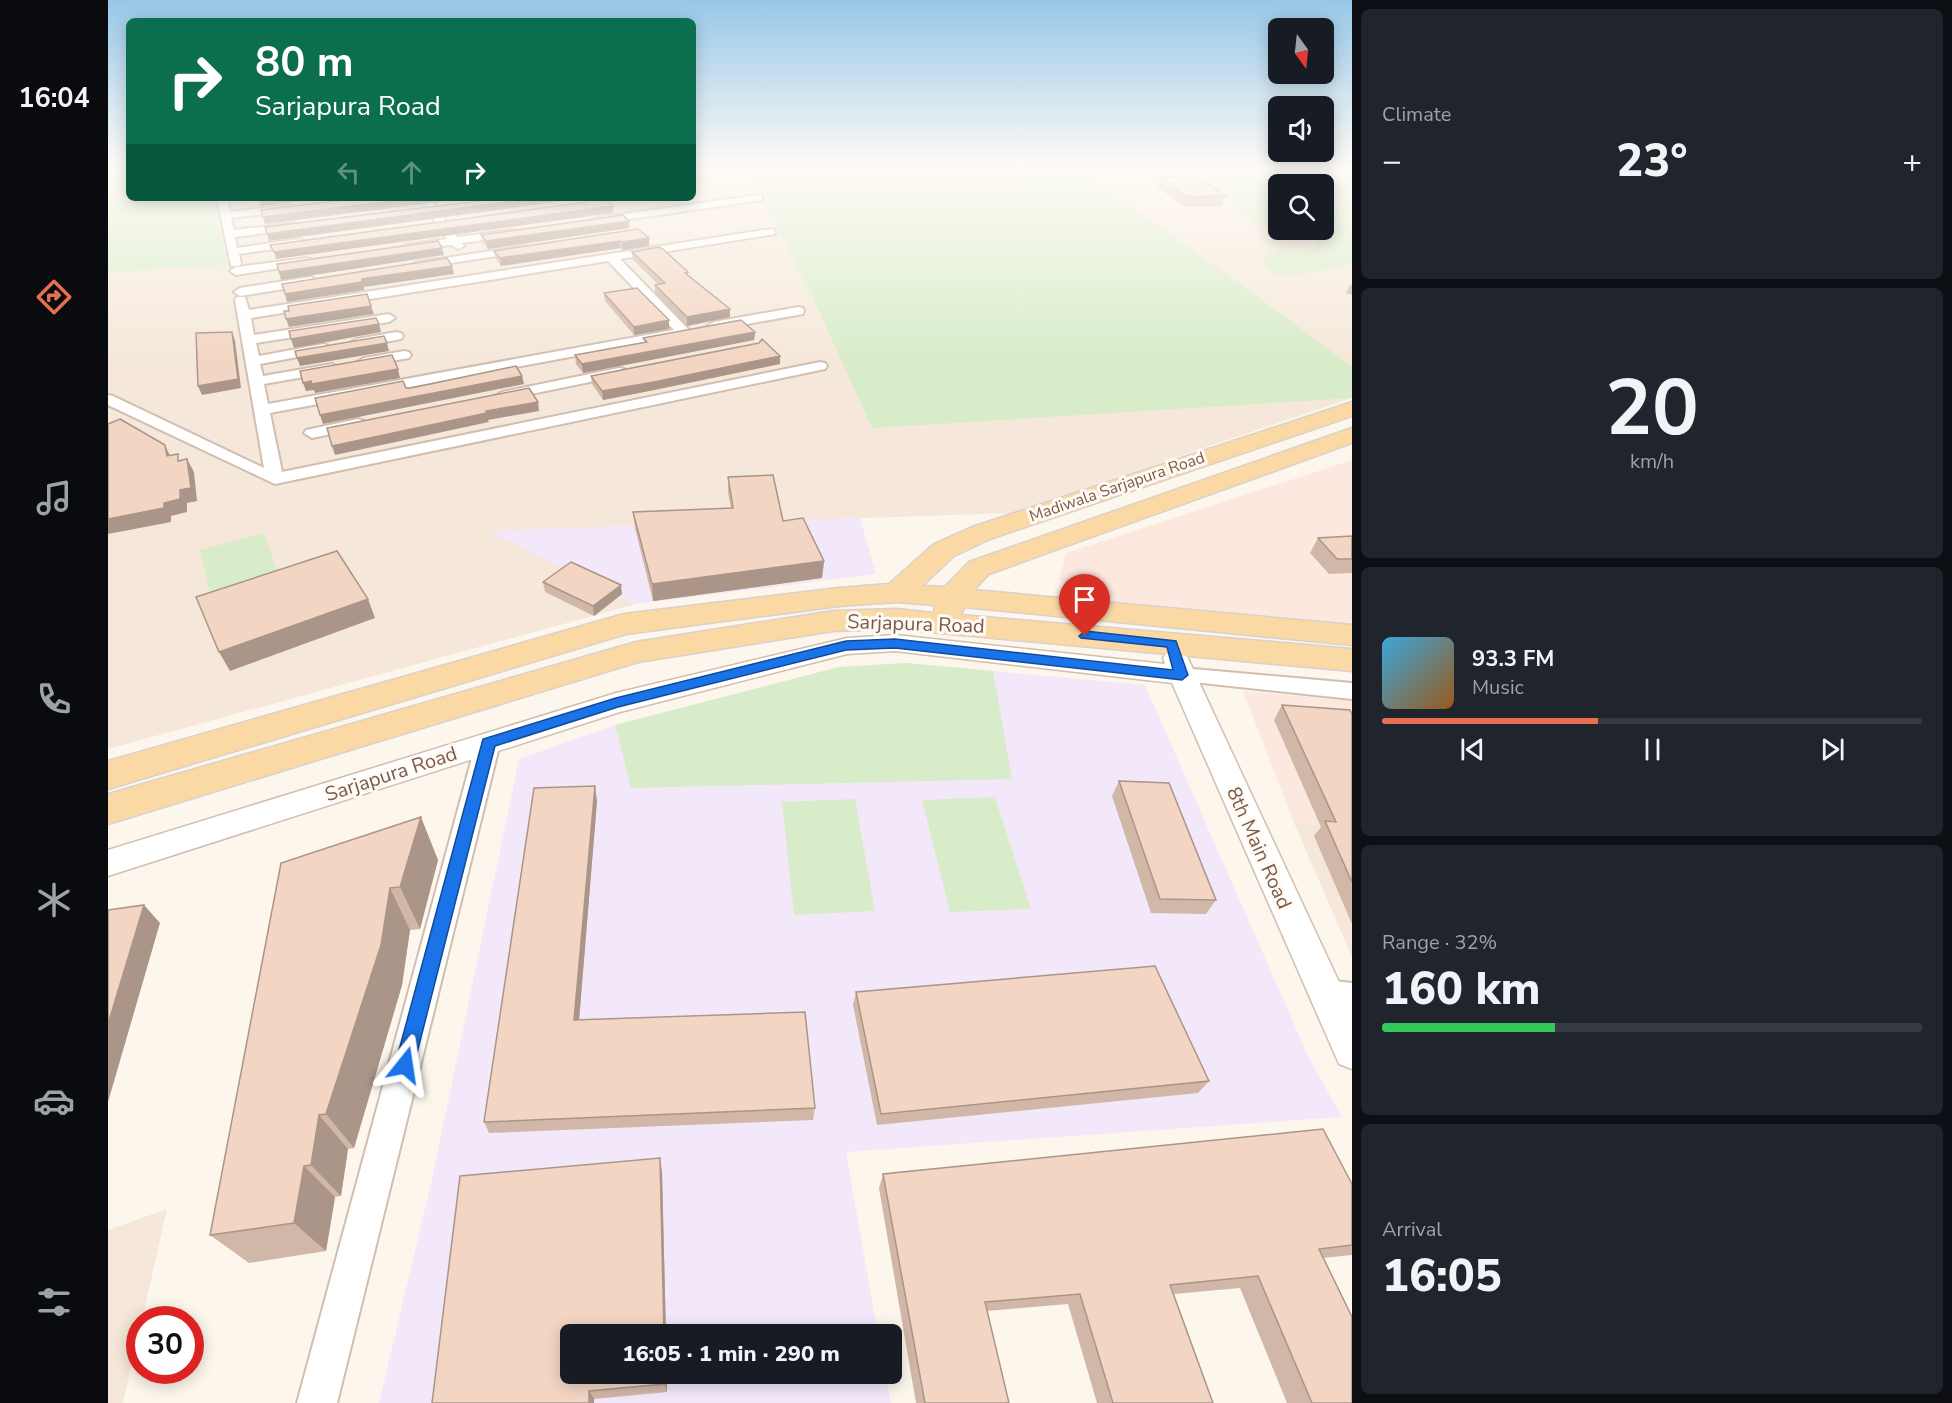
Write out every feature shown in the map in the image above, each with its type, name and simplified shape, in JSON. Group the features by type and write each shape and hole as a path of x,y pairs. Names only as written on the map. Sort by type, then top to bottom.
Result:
{"main road":[{"name":"Madiwala Sarjapura Road","path":"897,606 944,550 981,533 1352,409"},
{"name":"Madiwala Sarjapura Road","path":"948,610 979,568 1352,435"},
{"name":"Sarjapura Road","path":"108,774 624,624 839,597 897,606 948,610 1177,620 1352,635"},
{"name":"Sarjapura Road","path":"108,809 636,652 833,621 897,606"},
{"name":"Sarjapura Road","path":"948,610 1172,644 1352,660"}],"street":[{"path":"249,231 229,234 275,479"},
{"path":"447,231 481,278"},
{"path":"397,249 521,231"},
{"path":"244,315 771,232"},
{"path":"232,252 313,241"},
{"path":"410,266 534,247"},
{"path":"611,257 683,332"},
{"path":"236,271 316,260"},
{"path":"240,292 319,280"},
{"path":"380,294 409,368"},
{"path":"346,358 409,368 538,359 798,311"},
{"path":"249,340 330,325 389,318"},
{"path":"253,361 337,346 330,325"},
{"path":"256,381 346,358 396,336"},
{"path":"346,358 353,393"},
{"path":"538,359 582,415"},
{"path":"108,399 275,479 820,366"},
{"path":"262,410 353,393 409,368"},
{"path":"488,398 639,368"},
{"path":"312,433 371,422"},
{"name":"Sarjapura Road","path":"108,863 616,703 846,646 895,643 1182,675 1352,691"},
{"name":"8th Main Road","path":"1172,644 1182,675 1339,996 1352,1051"},
{"path":"317,1403 488,743"}],"shaded area":[{"path":"108,231 1268,231 1268,240 1334,240 1334,231 1352,231 1352,398 1012,513 490,531 636,604 108,749"},
{"path":"1352,460 1352,629 1135,610 1059,580 1066,553"},
{"path":"860,518 876,574 636,604 488,531"},
{"path":"906,663 1145,685 1309,1058 1342,1117 846,1152 876,1324 560,1324 560,1384 888,1384 891,1403 379,1403 432,1179 519,759 615,725 839,667"},
{"path":"1243,691 1352,701 1352,828 1294,823"},
{"path":"1294,823 1352,828 1352,957"},
{"path":"167,1209 145,1306 126,1306 127,1384 123,1403 108,1403 108,1230"}],"green space":[{"path":"108,231 220,231 227,265 108,272"},
{"path":"779,231 1167,231 1352,367 1352,398 872,428 818,309"},
{"path":"1334,231 1352,231 1352,264 1302,274 1283,275 1272,271 1262,257 1276,252 1317,248 1318,240 1334,240"},
{"path":"264,533 281,581 212,601 200,550"},
{"path":"906,663 993,671 1012,779 631,788 615,725 839,667"},
{"path":"995,797 1031,909 950,912 922,800"},
{"path":"855,799 875,911 794,915 782,802"}],"building":[{"path":"266,231 286,231 267,234"},
{"path":"370,231 425,231 274,252 270,245"},
{"path":"506,231 554,231 486,241 481,235"},
{"path":"622,231 641,231 649,238 500,258 494,251"},
{"path":"438,241 442,248 279,272 277,264"},
{"path":"659,247 688,272 685,273 730,309 687,317 655,285 665,283 632,252"},
{"path":"447,258 452,266 362,279 362,282 285,294 282,284"},
{"path":"637,288 669,320 634,327 604,293"},
{"path":"367,294 371,306 286,319 284,311 289,311 288,306"},
{"path":"376,318 379,324 291,339 289,331"},
{"path":"741,320 755,332 582,364 575,355 647,342 643,338"},
{"path":"232,332 238,379 198,386 196,333"},
{"path":"384,336 387,343 297,358 295,351"},
{"path":"762,339 780,356 602,391 591,376 759,343"},
{"path":"392,355 398,369 312,384 311,381 303,383 300,371"},
{"path":"516,366 522,376 320,415 315,398 403,381 406,388 411,388"},
{"path":"529,388 538,402 486,411 487,413 332,446 327,428"},
{"path":"120,419 165,445 167,456 178,454 178,461 187,459 191,488 180,490 180,499 164,503 164,508 108,519 108,424"},
{"path":"773,475 783,521 803,518 824,561 652,584 633,512 733,508 728,477"},
{"path":"1352,536 1352,559 1337,559 1318,538"},
{"path":"337,551 368,599 219,652 196,597"},
{"path":"571,562 621,585 593,606 543,582"},
{"path":"1282,705 1350,710 1352,714 1352,882 1325,821 1336,822"},
{"path":"1119,781 1169,783 1216,900 1160,899"},
{"path":"595,786 574,1020 805,1012 815,1108 484,1122 534,788"},
{"path":"421,817 400,887 390,888 381,945 326,1114 319,1115 311,1165 304,1166 294,1223 210,1235 281,863"},
{"path":"144,905 108,1024 108,910"},
{"path":"1155,966 1209,1081 881,1114 856,992"},
{"path":"1323,1129 1352,1184 1352,1245 1319,1249 1352,1317 1352,1403 1312,1403 1258,1276 1170,1285 1213,1403 1113,1403 1080,1294 985,1302 1009,1403 925,1403 883,1174"},
{"path":"660,1158 664,1324 560,1324 560,1384 665,1384 589,1391 589,1403 432,1403 460,1176"}],"route":[{"path":"405,1065 488,743 616,703 846,646 895,643 1182,675 1172,644 1085,636"}]}
